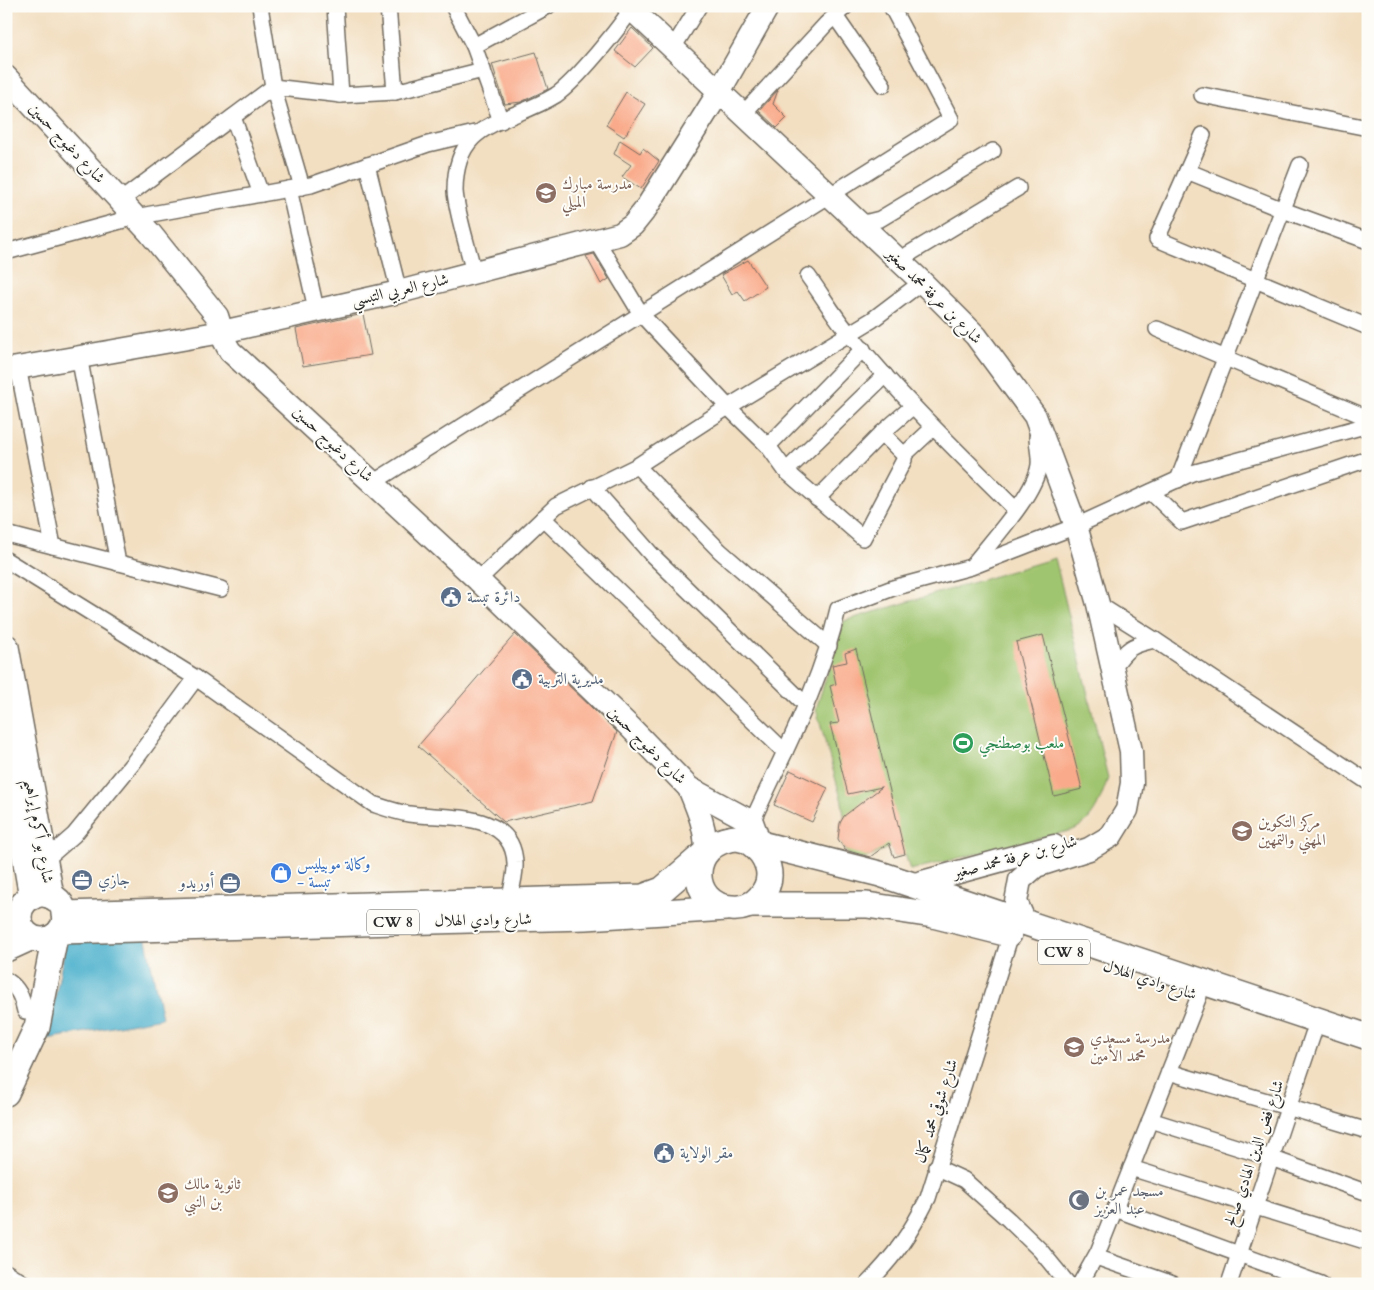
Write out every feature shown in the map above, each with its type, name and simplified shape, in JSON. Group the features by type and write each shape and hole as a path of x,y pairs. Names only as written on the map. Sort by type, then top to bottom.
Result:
{"main road":[{"name":"شارع بو أكرم إبراهيم","path":"6,648 44,861 40,920"},
{"name":"شارع بو أكرم إبراهيم","path":"6,748 40,920"},
{"name":"شارع وادي الهلال","path":"507,910 648,896 662,890 743,843 880,874 1018,929 1199,996 1314,1034 1368,1055"},
{"path":"743,843 769,873 765,890 738,906 715,903 706,896 700,885 698,874 700,862 743,843"},
{"name":"شارع وادي الهلال","path":"6,949 40,920 507,910 663,914 738,906 867,905 1018,929 1368,1037"},
{"path":"6,1054 25,1011 40,920"},
{"path":"6,1093 37,1027 40,920"}],"street":[{"path":"260,6 273,87 295,188 316,310"},
{"path":"336,6 341,95"},
{"path":"388,6 395,92"},
{"path":"452,6 474,46 501,121"},
{"path":"474,46 548,6"},
{"path":"673,48 699,6"},
{"name":"شارع العربي التبسي","path":"12,369 222,332 399,292 620,234 633,225 645,210 719,92 768,6"},
{"path":"374,482 951,119 891,6"},
{"path":"6,252 128,209 261,194 295,188 428,144 475,133 556,95 572,83 631,7"},
{"name":"شارع بن عرفة محمد صغير","path":"631,7 829,196 899,260 976,336 1035,416 1076,526 1098,604 1131,751 1132,783 1127,810 1110,836 1089,849 1036,866 1020,880 1016,902 1018,929"},
{"path":"743,114 841,11 883,85"},
{"path":"128,209 233,117 273,87 341,95 395,92 483,70"},
{"name":"شارع دغبوج حسين","path":"6,77 128,209 217,316 224,342 230,351 478,580 630,727 688,788"},
{"path":"1202,94 1368,128"},
{"path":"233,117 261,194"},
{"path":"474,273 455,192 465,146 475,133"},
{"path":"1203,135 1158,239 1368,327"},
{"path":"860,224 880,219 993,151"},
{"path":"367,165 399,292"},
{"path":"1178,480 1300,165"},
{"path":"1187,171 1283,210 1368,241"},
{"path":"899,260 1018,188"},
{"path":"597,241 642,314 728,407 768,446 786,471 864,538 904,460 904,455 934,428"},
{"path":"808,276 849,334 885,375 934,428 1016,510"},
{"path":"478,580 556,506 637,466 728,407 872,320 922,282"},
{"path":"1157,329 1226,356 1368,418"},
{"path":"768,446 863,349"},
{"path":"79,356 118,563"},
{"path":"12,369 53,546"},
{"path":"786,471 885,375"},
{"path":"817,499 882,432 913,406"},
{"path":"971,567 1016,510 1031,486 1039,465 1035,416"},
{"path":"743,843 785,752 829,646 838,609 893,588 971,567 1076,526 1192,473 1368,425"},
{"path":"882,432 904,455"},
{"path":"1151,492 1182,522 1368,459"},
{"path":"637,466 720,551 829,646"},
{"path":"592,487 651,554 805,704"},
{"path":"543,518 785,752"},
{"path":"6,534 221,589"},
{"path":"6,560 196,678 373,804 392,811 474,820 494,826 506,838 513,851 515,864 507,910"},
{"path":"1098,604 1368,782"},
{"path":"1113,668 1125,650 1135,644 1155,640"},
{"name":"شارع بن عرفة محمد صغير","path":"911,885 1087,838 1107,821 1116,803 1122,780 1113,668"},
{"path":"44,861 74,835 133,763 196,678"},
{"path":"688,788 701,816 706,835 743,843"},
{"path":"688,788 743,843"},
{"name":"شارع شوقي محمد كمال","path":"867,1284 892,1259 911,1233 928,1198 936,1167 1018,929"},
{"path":"6,980 18,992 25,1011"},
{"path":"1080,1284 1096,1257 1199,996"},
{"name":"شارع فض الدين الهادي صالح","path":"1229,1284 1314,1034"},
{"path":"1169,1072 1368,1131"},
{"path":"1150,1120 1271,1158 1368,1193"},
{"path":"936,1167 964,1180 1040,1250 1068,1284"},
{"path":"1131,1168 1368,1242"},
{"path":"1115,1209 1321,1284"},
{"path":"1096,1257 1173,1284"},
{"path":"6,1272 25,1284"}],"green space":[{"name":"ملعب بوصطنجي","path":"1055,558 1108,778 1092,815 1087,821 1073,830 910,870 905,854 894,857 891,847 872,856 860,859 847,853 840,840 839,832 844,816 842,802 816,709 844,621"}],"water":[{"path":"145,935 162,1018 47,1039 66,942"}],"building":[{"path":"632,28 653,48 635,67 615,51"},
{"path":"536,52 548,89 521,102 505,104 492,64"},
{"path":"778,90 773,104 787,118 777,128 759,111"},
{"path":"626,92 645,104 624,137 606,125"},
{"path":"620,140 640,153 643,148 659,161 641,189 622,177 631,165 614,154"},
{"path":"594,254 609,279 601,284 586,256"},
{"path":"748,260 766,287 745,301 738,291 732,294 721,275"},
{"path":"363,314 371,355 303,366 296,329"},
{"name":"مديرية التربية","path":"515,634 617,732 593,801 504,822 418,746"},
{"path":"1043,635 1082,789 1054,796 1016,642"},
{"path":"856,649 905,854 894,857 889,843 870,857 845,850 838,839 840,823 844,816 882,787 848,794 830,724 839,723 830,686 836,684 832,665 847,662 845,653"},
{"path":"790,770 828,788 812,822 774,805"}],"place":[{"name":"مدرسة مبارك الميلي","path":"546,193"},
{"name":"دائرة تبسة","path":"451,597"},
{"name":"مديرية التربية","path":"522,679"},
{"name":"ملعب بوصطنجي","path":"963,743"},
{"name":"مركز التكوين المهني والتمهين","path":"1242,831"},
{"name":"وكالة موبيليس - تبسة","path":"281,873"},
{"name":"جازي","path":"82,880"},
{"name":"أوريدو","path":"230,883"},
{"name":"مدرسة مسعدي محمد الأمين","path":"1074,1047"},
{"name":"مقر الولاية","path":"664,1153"},
{"name":"ثانوية مالك بن النبي","path":"168,1193"},
{"name":"مسجد عمر بن عبد العزيز","path":"1079,1200"}]}
